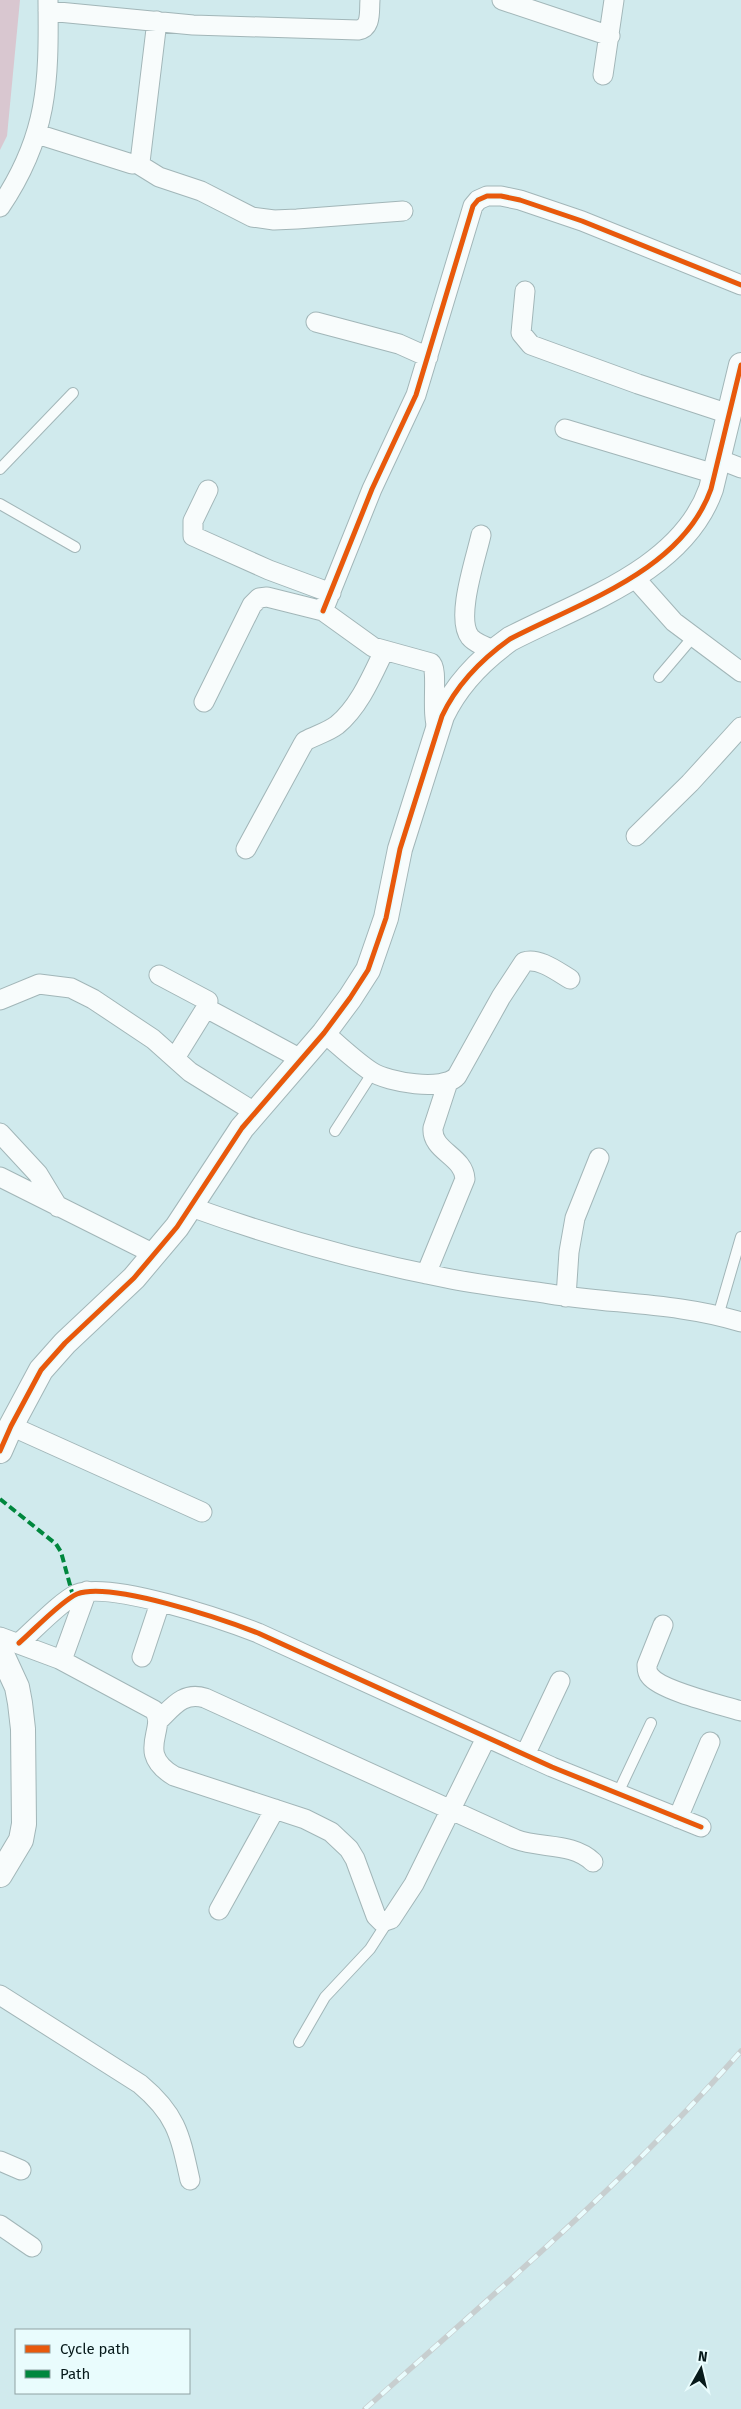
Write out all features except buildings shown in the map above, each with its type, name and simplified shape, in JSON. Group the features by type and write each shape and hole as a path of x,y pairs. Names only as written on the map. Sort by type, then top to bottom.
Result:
{"street":[{"path":"0,207 18,180 37,134 48,72 48,5 157,21 244,28 358,30 368,24 370,0"},
{"path":"502,0 610,36"},
{"path":"603,75 614,0"},
{"path":"138,164 142,158 157,21"},
{"path":"37,134 132,164 138,164 159,177 201,191 241,213 258,218 274,220 297,219 403,211"},
{"path":"324,611 372,489 416,395 473,206 478,200 487,196 501,196 520,200 574,218 741,285"},
{"path":"526,291 521,333 531,345 629,381 729,414"},
{"path":"316,322 399,344 428,357"},
{"path":"0,1450 42,1370 65,1343 134,1278 154,1254 191,1207 220,1160 256,1113 324,1033 368,970 386,918 400,849 448,703 494,650 525,631 634,577 659,560 697,520 705,507 741,365"},
{"path":"565,429 716,466 741,468"},
{"path":"208,490 193,521 193,536 269,570 331,593"},
{"path":"481,535 466,604 465,622 472,639 494,650"},
{"path":"634,577 657,605 692,637 741,672"},
{"path":"204,702 255,601 268,597 278,598 324,611 360,639 384,651 427,661 434,665 433,710 438,731"},
{"path":"246,849 302,746 306,741 338,724 346,715 366,686 384,651"},
{"path":"636,836 690,783 741,727"},
{"path":"324,1033 373,1072 397,1081 422,1084 448,1082 457,1076 501,997 524,962 529,960 539,963 570,979"},
{"path":"158,975 204,997 208,1002 175,1058"},
{"path":"0,1000 39,984 71,988 93,999 154,1039 190,1072 256,1113"},
{"path":"206,1008 301,1059"},
{"path":"426,1274 465,1178 463,1168 436,1141 433,1135 433,1128 448,1082"},
{"path":"0,1134 38,1174 58,1207"},
{"path":"566,1297 569,1252 574,1225 599,1158"},
{"path":"0,1177 154,1254"},
{"path":"191,1207 253,1229 327,1251 426,1274 566,1297 718,1316 741,1322"},
{"path":"11,1426 202,1512"},
{"path":"62,1660 87,1591"},
{"path":"9,1647 73,1596 87,1591 114,1593 160,1603 220,1619 258,1633 486,1738 617,1795 701,1827"},
{"path":"142,1657 160,1603"},
{"path":"663,1624 647,1665 647,1672 651,1678 677,1691 741,1712"},
{"path":"0,1637 9,1647 20,1703 25,1801 21,1840 10,1862 0,1875"},
{"path":"9,1647 62,1660 152,1708 156,1712 158,1721 153,1746 154,1753 164,1769 174,1776 275,1809 319,1825 331,1832 349,1849 361,1870 376,1916 382,1922 388,1921 393,1916 414,1884 486,1738"},
{"path":"526,1755 560,1681"},
{"path":"158,1721 182,1698 196,1695 524,1842 563,1847 580,1853 593,1862"},
{"path":"678,1818 710,1742"},
{"path":"219,1910 275,1809"},
{"path":"1,1998 140,2084 152,2094 176,2124 190,2180"},
{"path":"0,2161 21,2170"},
{"path":"0,2225 32,2247"}],"lane":[{"path":"0,470 73,393"},
{"path":"0,504 75,547"},
{"path":"659,677 692,637"},
{"path":"335,1132 373,1072"},
{"path":"718,1316 741,1237"},
{"path":"617,1795 651,1724"},
{"path":"299,2042 325,1997 370,1949 388,1921"}],"shaded area":[{"path":"0,0 20,0 7,136 0,150"}],"railway":[{"path":"365,2409 606,2192 741,2051"}],"marked path":[{"path":"0,1499 56,1544 61,1552 73,1596"}],"cycle path":[{"path":"323,611 372,489 416,395 473,206 478,200 487,196 501,196 520,200 582,221 741,285"},
{"path":"0,1451 41,1370 65,1343 134,1278 177,1227 242,1128 324,1033 368,970 386,918 400,849 442,716 455,693 480,664 510,639 626,581 653,563 677,542 697,517 711,489 741,365"},
{"path":"19,1643 55,1609 77,1594 93,1591 114,1593 166,1603 258,1633 552,1767 701,1827"}]}
